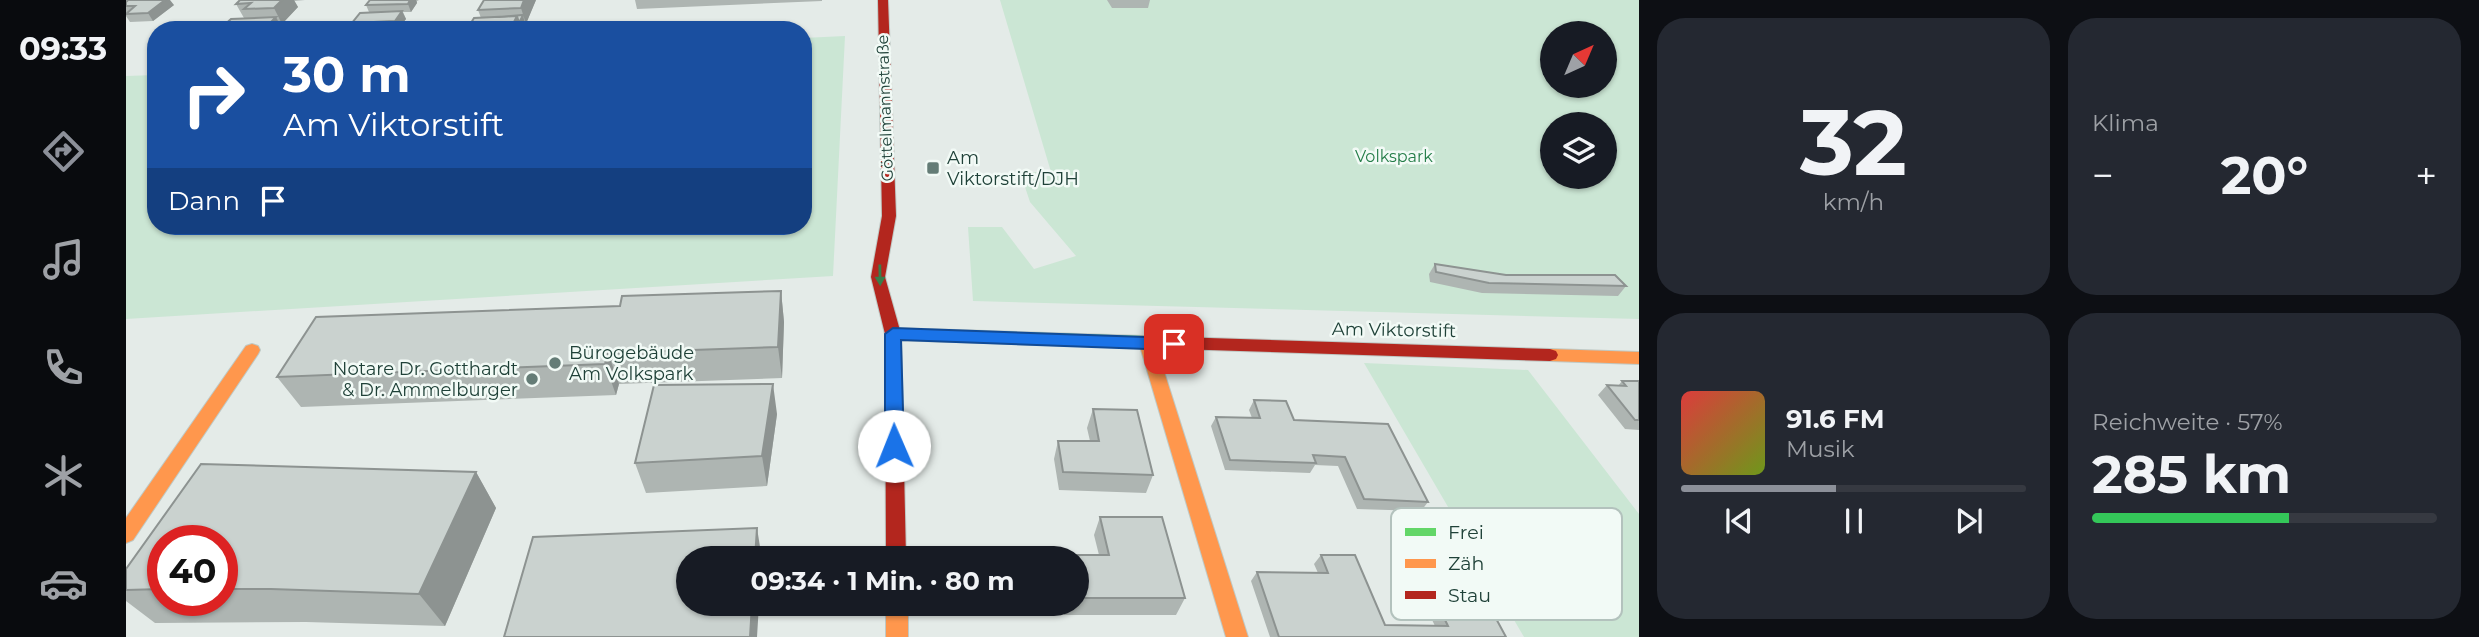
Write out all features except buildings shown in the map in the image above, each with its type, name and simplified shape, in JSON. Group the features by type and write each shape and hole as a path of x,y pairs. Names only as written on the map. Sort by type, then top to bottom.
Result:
{"street":[{"name":"Göttelmannstraße","path":"883,0 889,216 878,277 893,334 896,546"},
{"name":"Göttelmannstraße","path":"889,216 900,250"},
{"name":"Göttelmannstraße","path":"893,334 902,302"},
{"name":"Am Viktorstift","path":"893,334 1639,358"},
{"path":"1147,343 1237,637"},
{"path":"126,534 252,350"},
{"path":"897,616 897,637"}],"green space":[{"name":"Volkspark","path":"1000,0 1639,0 1639,319 973,301 968,227 1002,227 1034,269 1076,256 1030,202 1020,172 1051,172"},
{"path":"845,36 833,276 126,319 126,76 147,75 147,235 812,235 812,38"},
{"path":"1364,363 1528,370 1639,514 1639,637 1524,637 1514,620 1622,620 1622,508 1449,508"}],"traffic: fast":[{"path":"893,334 1177,343"}],"traffic: slow":[{"path":"1147,343 1237,637"},
{"path":"126,534 252,350"},
{"path":"1550,355 1639,358"},
{"path":"897,616 897,637"}],"traffic: jam":[{"path":"883,0 889,216 878,277 893,334 896,546"},
{"path":"1177,343 1550,355"}],"place":[{"name":"Am Viktorstift/DJH","path":"933,168"},
{"name":"Bürogebäude Am Volkspark","path":"555,363"},
{"name":"Notare Dr. Gotthardt & Dr. Ammelburger","path":"532,379"}],"route":[{"path":"894,446 893,334 1174,344"}]}
